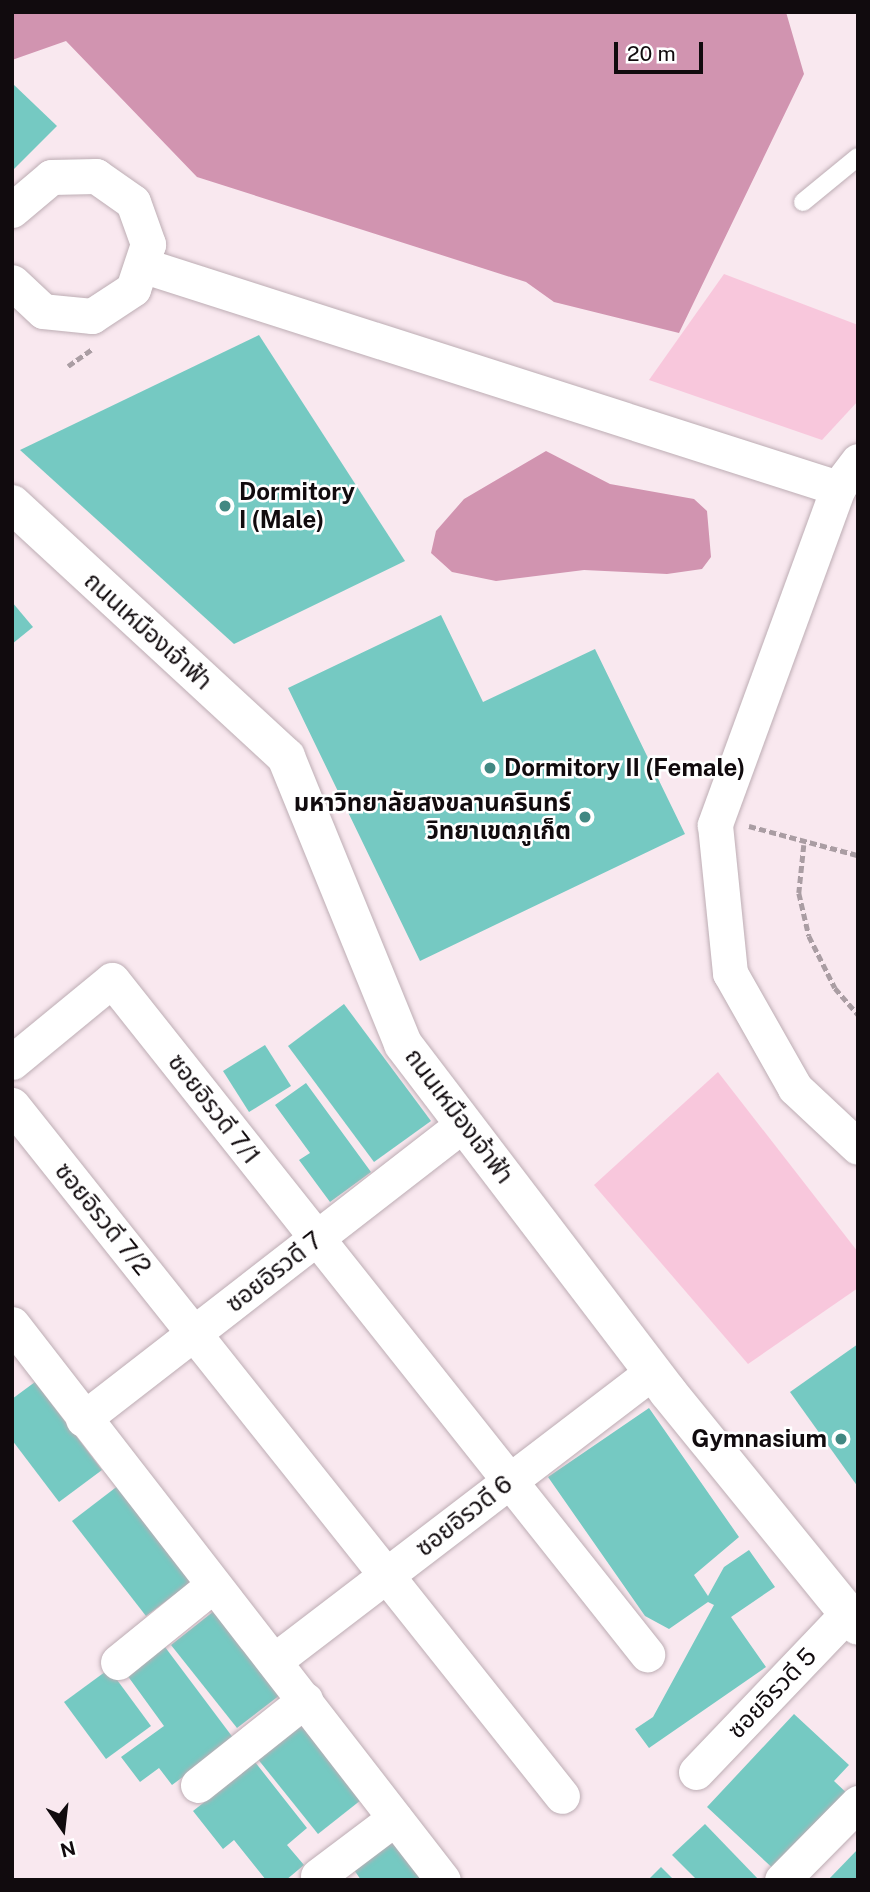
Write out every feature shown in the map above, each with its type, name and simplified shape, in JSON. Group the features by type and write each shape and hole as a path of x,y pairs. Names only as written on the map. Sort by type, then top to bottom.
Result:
{"street":[{"path":"12,211 51,177 96,176 117,186 144,222 145,266 124,297 92,316 43,311 12,282"},
{"path":"145,266 848,475 715,825 730,973 795,1088 858,1147"},
{"name":"ถนนเหมืองเจ้าฟ้า","path":"12,504 286,757 339,877 403,1044 653,1371 853,1619"},
{"name":"ซอยอิรวดี 7/1","path":"12,1062 112,980 647,1654"},
{"name":"ซอยอิรวดี 7/2","path":"12,1105 562,1796"},
{"name":"ซอยอิรวดี 7","path":"83,1419 464,1123"},
{"path":"12,1324 212,1586 274,1661 443,1880"},
{"name":"ซอยอิรวดี 6","path":"274,1661 653,1371"},
{"path":"118,1662 212,1586"},
{"name":"ซอยอิรวดี 5","path":"696,1772 853,1619"},
{"path":"198,1784 304,1700"},
{"path":"782,1880 858,1803"},
{"path":"318,1876 395,1818"}],"lane":[{"path":"803,202 858,157"}],"path":[{"path":"748,838 748,825 804,845 857,855"},
{"path":"804,845 799,892 809,936 835,988 858,1014"}],"shaded area":[{"path":"12,12 786,12 804,74 679,333 554,302 526,282 197,177 66,41 12,60"},
{"path":"724,274 858,325 858,401 822,440 649,380"},
{"path":"546,451 610,484 694,499 707,511 711,557 702,569 667,574 584,570 496,581 452,572 431,553 436,531 464,499"},
{"path":"718,1072 858,1252 858,1288 748,1364 594,1185"}],"building":[{"path":"12,83 57,126 12,171"},
{"name":"Dormitory I (Male)","path":"259,335 405,561 234,644 20,450"},
{"path":"12,602 33,627 12,644"},
{"name":"Dormitory II (Female)","path":"441,615 483,702 595,649 685,834 420,961 288,688"},
{"path":"344,1004 431,1121 374,1162 288,1046"},
{"path":"265,1045 291,1086 249,1112 223,1071"},
{"path":"306,1083 371,1172 330,1202 299,1160 310,1153 275,1105"},
{"name":"Gymnasium","path":"858,1344 858,1487 790,1392"},
{"path":"35,1382 102,1470 59,1502 12,1440 12,1399"},
{"path":"649,1408 739,1537 694,1575 708,1596 724,1567 749,1550 775,1587 731,1617 766,1667 649,1748 635,1729 653,1717 714,1605 708,1602 669,1629 645,1616 548,1477"},
{"path":"119,1485 193,1581 146,1616 72,1521"},
{"path":"214,1611 280,1695 237,1728 171,1645"},
{"path":"165,1647 234,1739 172,1785 159,1768 140,1782 121,1757 164,1726 127,1675"},
{"path":"109,1669 151,1726 106,1759 64,1702"},
{"path":"794,1714 849,1765 834,1781 851,1797 779,1874 707,1807"},
{"path":"296,1718 361,1800 318,1834 253,1753"},
{"path":"255,1762 307,1828 287,1845 304,1865 286,1880 266,1880 234,1840 223,1849 193,1811"},
{"path":"705,1824 759,1880 697,1880 672,1855"},
{"path":"395,1835 429,1880 361,1880 352,1867"},
{"path":"858,1849 858,1880 828,1880"},
{"path":"661,1867 674,1880 648,1880"}],"place":[{"name":"Dormitory I (Male)","path":"225,506"},
{"name":"Dormitory II (Female)","path":"490,768"},
{"name":"มหาวิทยาลัยสงขลานครินทร์ วิทยาเขตภูเก็ต","path":"585,817"},
{"name":"Gymnasium","path":"841,1439"}]}
